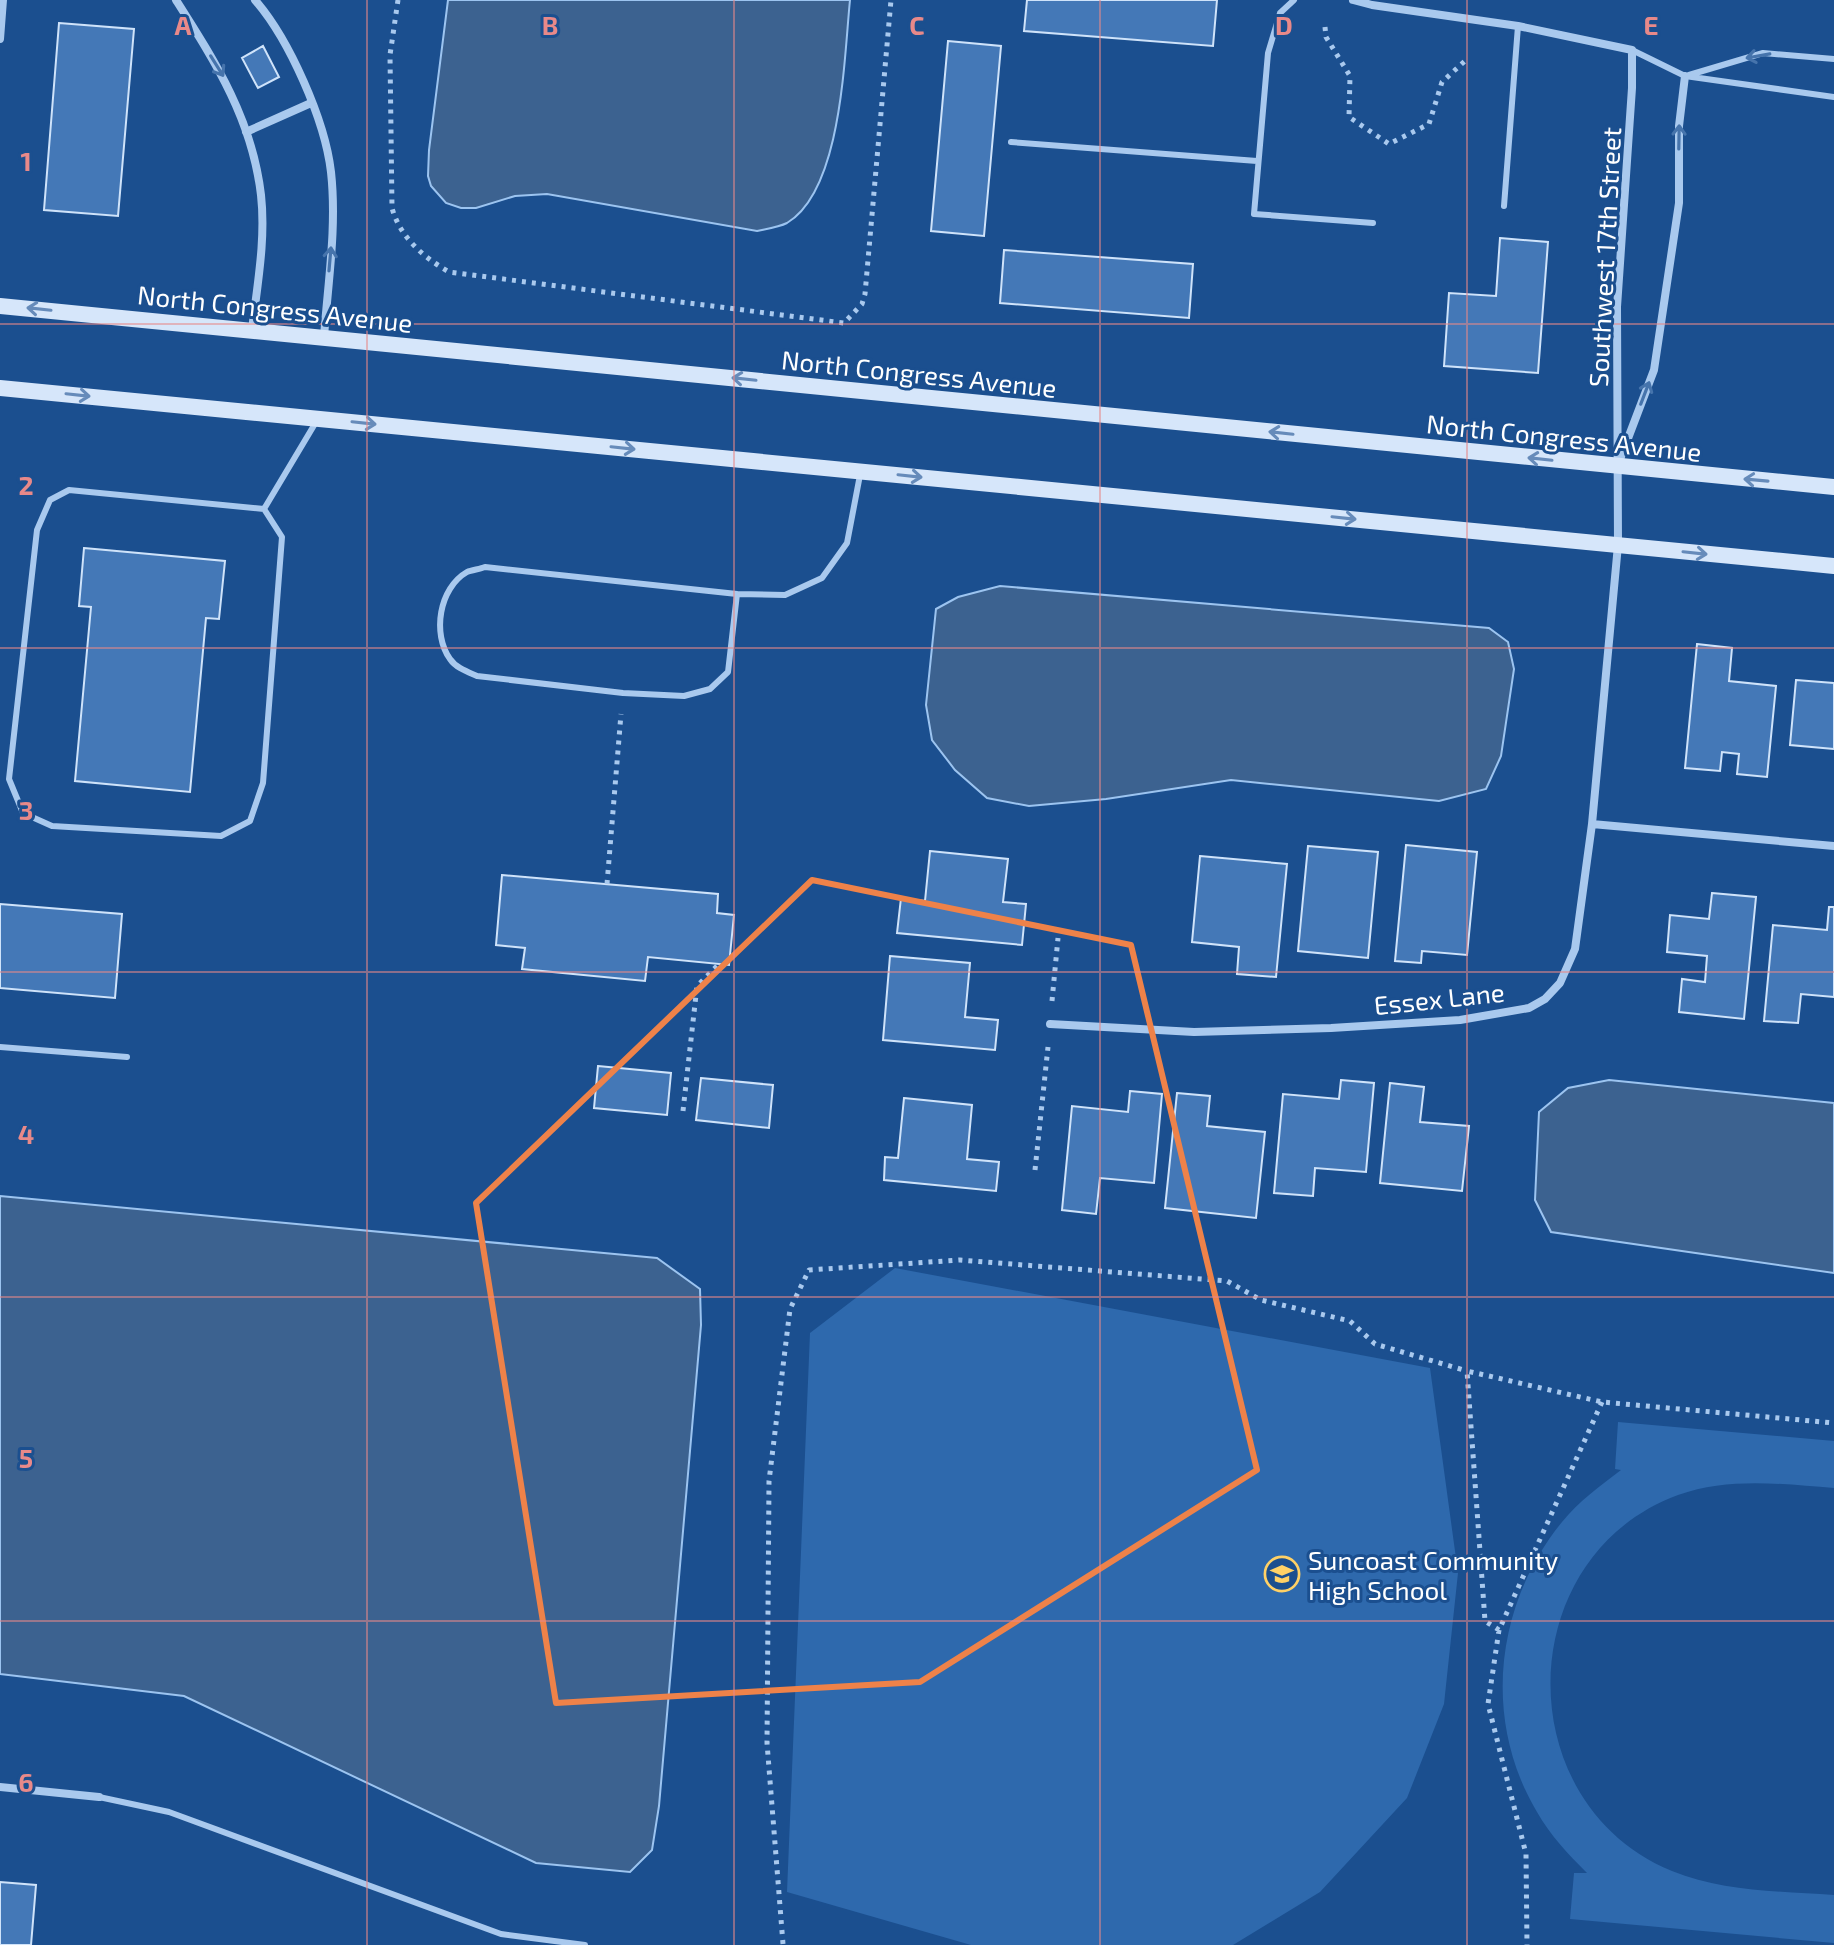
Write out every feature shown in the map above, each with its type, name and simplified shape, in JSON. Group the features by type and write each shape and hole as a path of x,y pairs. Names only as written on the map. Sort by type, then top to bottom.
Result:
{"street":[{"path":"0,39 3,0"},
{"path":"176,0 225,79 253,153 261,197 261,249 252,330"},
{"path":"255,0 285,43 311,103 331,170 333,225 324,337"},
{"path":"1353,0 1518,26 1632,50"},
{"name":"Southwest 17th Street","path":"1592,824 1618,545 1617,307 1632,50"},
{"name":"Southwest 17th Street","path":"1617,466 1654,370 1679,203 1679,126 1685,76"},
{"path":"246,132 311,103"},
{"name":"North Congress Avenue","path":"0,306 1834,487"},
{"path":"0,388 1834,566"},
{"path":"1592,824 1834,846"},
{"name":"Essex Lane","path":"1050,1024 1194,1032 1331,1028 1460,1020 1529,1008 1545,999 1560,983 1575,949 1592,824"},
{"path":"0,1787 99,1797"}],"lane":[{"path":"1294,0 1280,13 1268,53 1254,214 1373,223"},
{"path":"1504,206 1518,26"},
{"path":"1632,50 1685,76 1834,97"},
{"path":"1685,76 1763,53 1834,59"},
{"path":"1011,142 1257,161"},
{"path":"264,509 318,419"},
{"path":"737,594 728,672 710,689 684,696 623,693 477,676 456,666 443,645 439,628 440,612 453,584 467,572 485,567 737,594 785,595 822,578 847,543 861,471"},
{"path":"69,490 264,509 282,537 263,783 250,821 221,836 52,826 23,813 9,779 37,530 50,500 69,490"},
{"path":"0,1047 127,1057"},
{"path":"99,1797 169,1812 501,1934 585,1945"}],"path":[{"path":"398,0 390,55 392,208 397,225 430,261 449,272 844,323 862,304 865,294 891,0"},
{"path":"1325,27 1326,37 1350,76 1349,117 1389,144 1429,124 1442,82 1467,59"},
{"path":"607,884 623,693"},
{"path":"1035,1170 1058,938"},
{"path":"683,1111 697,986 719,964"},
{"path":"783,1944 767,1743 769,1481 790,1309 809,1270 960,1260 1227,1281 1261,1300 1350,1321 1375,1344 1467,1371 1602,1402 1834,1423"},
{"path":"1467,1371 1485,1621 1499,1630"},
{"path":"1527,1945 1526,1854 1488,1704 1499,1630 1602,1402"}],"highlighted area":[{"path":"812,880 1131,945 1257,1470 920,1682 556,1703 476,1203"}],"shaded area":[{"path":"448,0 850,0 837,121 819,182 805,206 787,223 757,231 547,194 515,196 476,208 461,208 446,203 431,186 428,176"},
{"path":"1000,586 1489,628 1508,642 1514,669 1501,756 1486,789 1439,801 1231,780 1106,799 1029,806 987,798 955,770 932,740 926,705 936,609 958,597"},
{"path":"1609,1080 1834,1103 1834,1273 1551,1232 1535,1200 1539,1112 1568,1088"},
{"path":"0,1196 657,1258 700,1289 701,1325 659,1806 652,1850 630,1872 536,1863 184,1696 0,1674"},
{"path":"895,1268 1430,1368 1458,1573 1444,1704 1407,1798 1320,1892 1233,1945 971,1945 787,1892 810,1333"},
{"path":"1618,1422 1834,1441 1834,1488 1755,1483 1697,1489 1678,1495 1623,1526 1583,1570 1559,1624 1550,1681 1558,1739 1580,1793 1618,1838 1672,1871 1691,1878 1752,1889 1834,1895 1834,1943 1570,1919 1574,1873 1587,1873 1548,1829 1520,1776 1508,1739 1503,1701 1504,1663 1510,1626 1522,1589 1539,1554 1575,1507 1621,1470 1615,1469"}],"building":[{"path":"1027,0 1217,0 1213,46 1024,31"},
{"path":"59,23 134,29 118,216 44,210"},
{"path":"948,41 1001,46 984,236 931,231"},
{"path":"263,46 279,77 258,88 242,58"},
{"path":"1500,238 1548,242 1538,373 1444,366 1449,293 1496,296"},
{"path":"1004,250 1193,264 1189,318 1000,303"},
{"path":"84,548 225,561 219,619 206,618 190,792 75,781 91,607 79,606"},
{"path":"1697,644 1732,648 1729,681 1776,686 1767,777 1737,774 1739,754 1722,752 1720,771 1685,768"},
{"path":"1796,680 1834,683 1834,749 1790,745"},
{"path":"1406,845 1477,852 1467,955 1422,951 1421,963 1395,961"},
{"path":"1308,846 1378,852 1368,958 1298,951"},
{"path":"930,851 1008,859 1003,902 1026,904 1022,945 897,933 901,898 925,901"},
{"path":"1200,856 1287,864 1276,977 1237,974 1239,947 1192,942"},
{"path":"502,875 718,894 717,913 734,915 729,965 648,957 645,981 522,969 525,948 496,945"},
{"path":"1712,893 1756,897 1744,1019 1679,1012 1682,979 1705,982 1707,956 1667,952 1670,915 1709,919"},
{"path":"0,904 122,914 115,998 0,988"},
{"path":"1829,907 1834,907 1834,997 1801,994 1798,1023 1764,1021 1773,925 1827,930"},
{"path":"890,956 970,963 965,1017 998,1020 995,1050 883,1040"},
{"path":"598,1066 671,1073 667,1115 594,1108"},
{"path":"701,1078 773,1085 769,1128 696,1120"},
{"path":"1341,1080 1374,1083 1366,1172 1315,1168 1313,1196 1274,1193 1283,1094 1339,1099"},
{"path":"1390,1083 1424,1087 1420,1122 1469,1126 1462,1191 1380,1183"},
{"path":"1130,1091 1162,1094 1154,1183 1100,1178 1096,1214 1062,1210 1072,1106 1128,1112"},
{"path":"1177,1093 1210,1096 1207,1126 1265,1132 1256,1218 1165,1208"},
{"path":"904,1098 972,1105 967,1159 999,1162 996,1191 884,1180 885,1157 898,1158"},
{"path":"0,1882 36,1885 31,1945 0,1945"}],"place":[{"name":"Suncoast Community High School","path":"1282,1574"}]}
